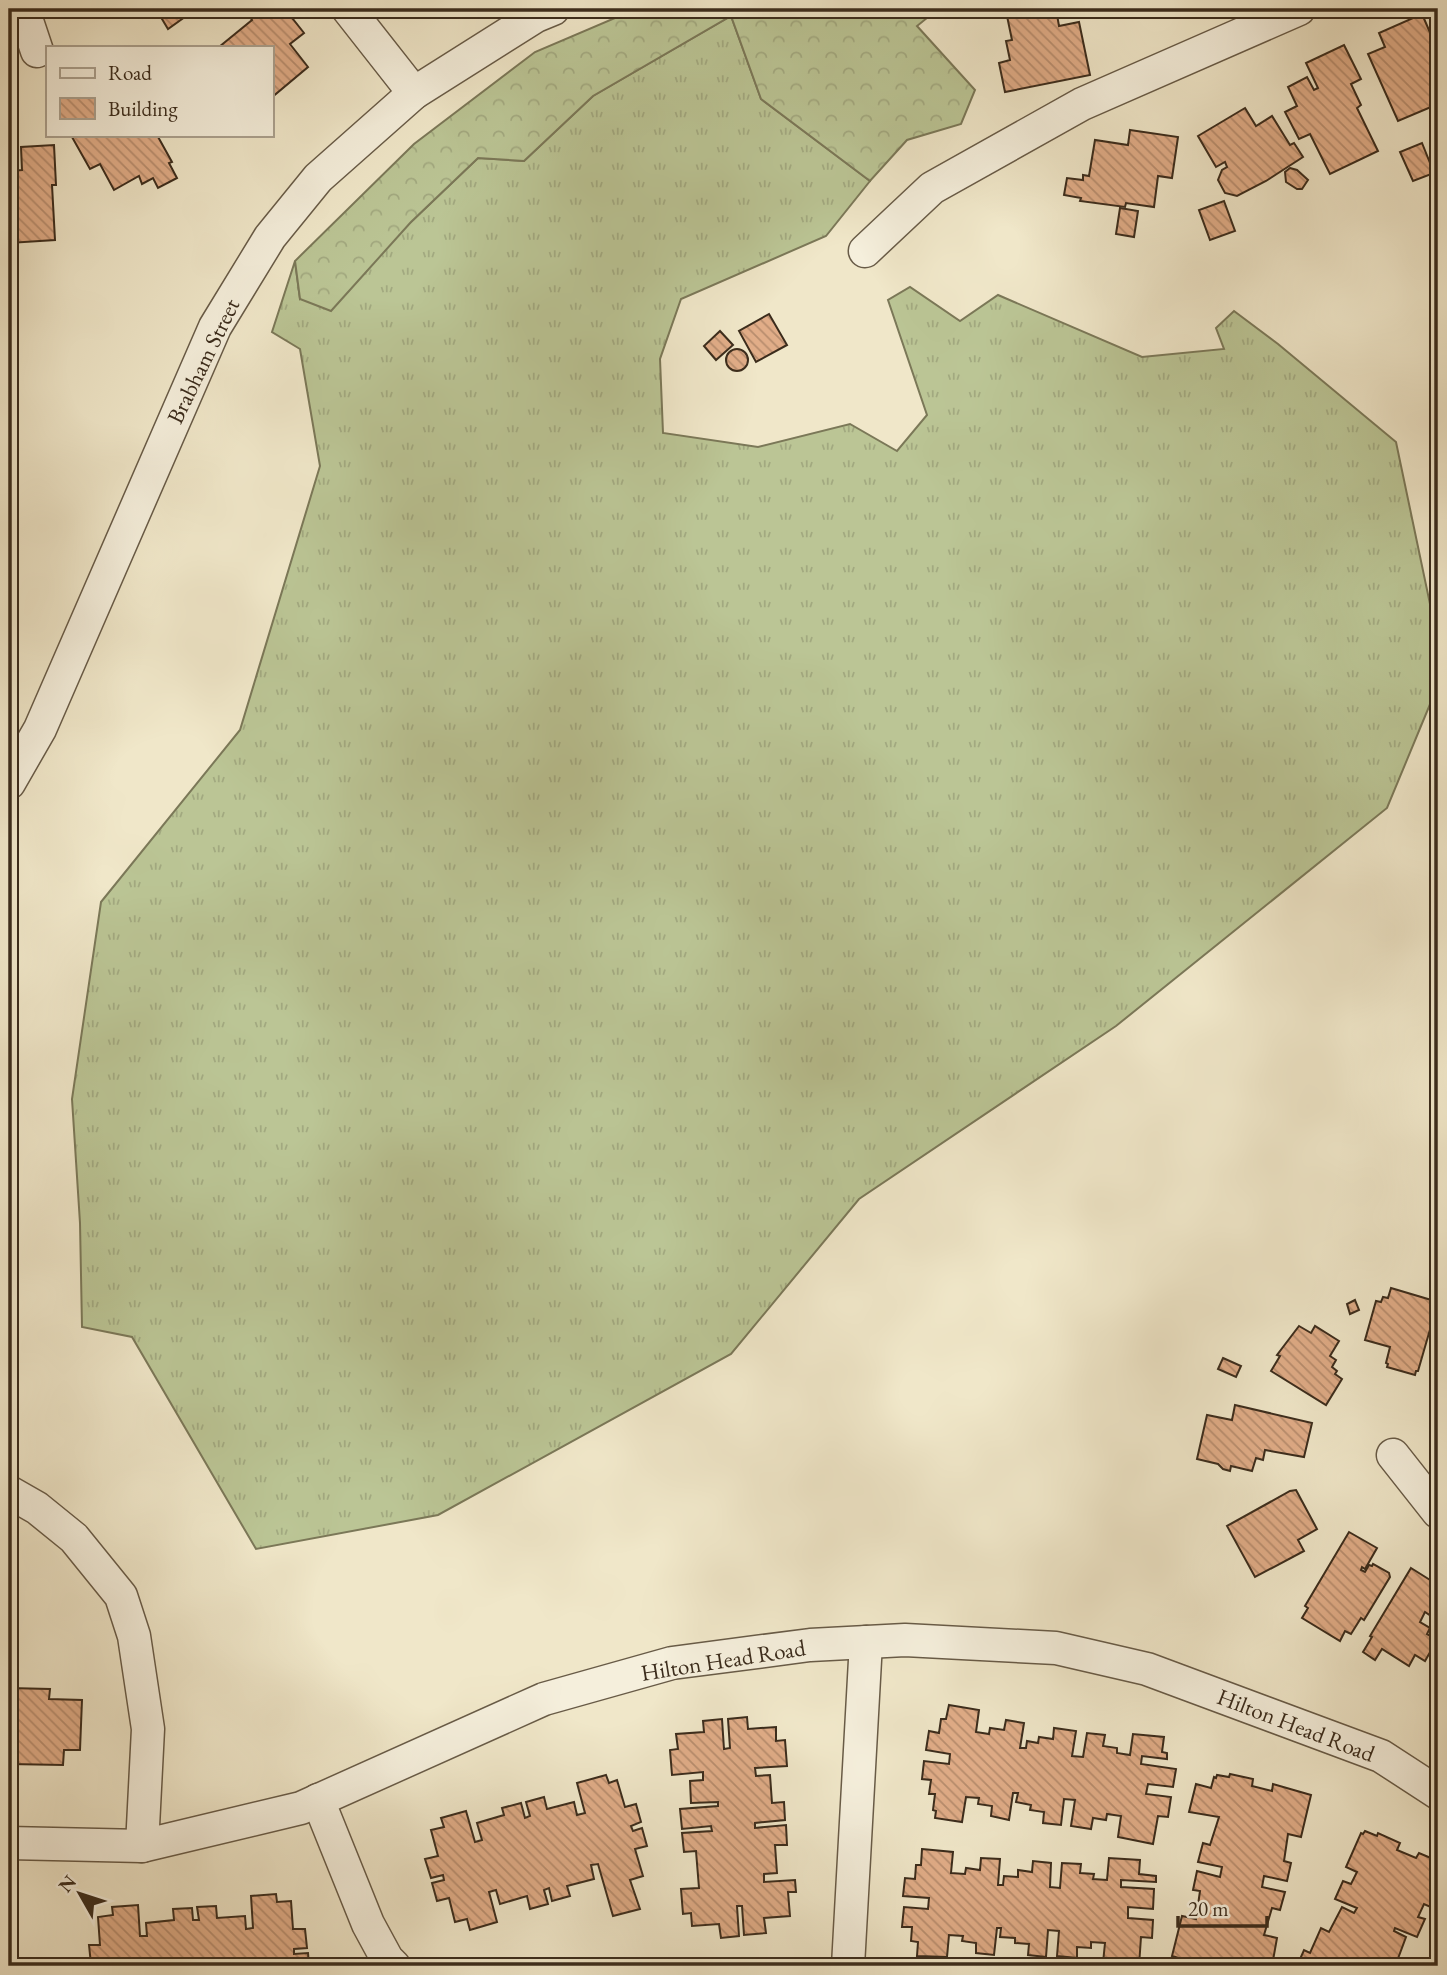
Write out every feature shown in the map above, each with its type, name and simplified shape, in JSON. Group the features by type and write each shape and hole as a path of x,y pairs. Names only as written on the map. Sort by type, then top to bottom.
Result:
{"street":[{"path":"23,9 37,51"},
{"path":"348,9 414,93"},
{"name":"Brabham Street","path":"9,783 40,729 215,327 270,237 318,178 414,93 536,16 553,9"},
{"path":"865,251 932,188 1082,104 1299,9"},
{"path":"1393,1455 1438,1512"},
{"path":"9,1492 37,1508 74,1538 121,1596 134,1636 148,1729 142,1846"},
{"name":"Hilton Head Road","path":"9,1843 142,1846 302,1808 544,1699 672,1664 810,1645 905,1640 1056,1648 1147,1669 1381,1756 1438,1793"},
{"path":"848,1966 866,1642"},
{"path":"317,1800 368,1924 387,1959 394,1966"}],"green space":[{"path":"636,9 938,9 917,26 975,90 961,124 907,140 870,181 761,99 731,16 593,96 524,161 478,158 411,222 331,311 300,299 295,261 414,144 535,52"},
{"path":"731,16 761,99 870,181 826,236 681,299 660,359 663,433 758,447 850,424 897,451 927,415 888,300 910,287 960,321 998,295 1142,357 1224,349 1216,328 1234,311 1396,442 1438,642 1438,685 1387,808 1116,1026 859,1199 731,1354 438,1515 256,1549 132,1337 82,1327 80,1223 72,1099 101,902 240,730 320,466 300,349 272,332 295,261 300,299 411,222 478,158 524,161 593,96"}],"building":[{"path":"156,9 196,9 168,29"},
{"path":"244,9 285,9 304,33 290,44 308,67 273,96 273,46 220,46 252,20"},
{"path":"1056,9 1059,26 1079,22 1090,75 1005,92 999,63 1010,60 1006,41 1012,40 1007,16"},
{"path":"1422,14 1438,51 1438,104 1398,121 1368,54 1385,47 1379,33"},
{"path":"1344,45 1361,79 1351,84 1361,105 1357,108 1378,151 1330,174 1310,134 1299,139 1285,112 1297,106 1288,87 1307,77 1314,90 1318,88 1306,63"},
{"path":"1245,108 1256,126 1272,116 1290,145 1294,143 1303,157 1237,196 1225,193 1218,180 1222,170 1227,167 1225,162 1216,167 1198,136"},
{"path":"1130,130 1178,137 1172,178 1158,176 1154,207 1126,203 1125,207 1080,201 1081,198 1064,195 1067,178 1083,180 1083,175 1089,176 1095,140 1128,145"},
{"path":"158,136 172,162 169,163 177,178 158,188 153,178 142,184 139,176 114,190 100,164 90,169 72,137"},
{"path":"1422,143 1434,173 1413,181 1400,152"},
{"path":"54,145 56,185 52,185 55,240 9,243 9,171 22,170 21,147"},
{"path":"1290,168 1297,170 1308,180 1302,189 1286,182 1285,172"},
{"path":"1224,201 1235,231 1210,240 1199,210"},
{"path":"1120,208 1138,211 1134,237 1116,234"},
{"path":"769,314 787,345 756,362 739,331"},
{"path":"720,331 733,345 716,360 704,346"},
{"path":"737,349 745,352 748,360 745,368 737,371 729,368 726,360 729,352"},
{"path":"1391,1288 1438,1302 1415,1375 1387,1367 1390,1347 1365,1340 1376,1301 1381,1302 1383,1297 1388,1298"},
{"path":"1355,1300 1359,1310 1350,1314 1347,1304"},
{"path":"1299,1326 1311,1333 1315,1326 1339,1341 1330,1356 1336,1360 1332,1367 1337,1371 1335,1374 1342,1379 1326,1405 1271,1371 1280,1356 1277,1355"},
{"path":"1223,1358 1241,1366 1236,1377 1218,1369"},
{"path":"1235,1405 1312,1423 1304,1457 1265,1450 1263,1460 1256,1458 1252,1471 1231,1466 1230,1471 1218,1464 1197,1459 1207,1415 1232,1420"},
{"path":"1296,1490 1317,1529 1298,1540 1304,1551 1255,1577 1227,1526"},
{"path":"1349,1532 1377,1548 1365,1569 1362,1567 1361,1570 1365,1572 1369,1565 1373,1564 1389,1573 1390,1577 1364,1620 1361,1618 1351,1634 1345,1631 1340,1641 1302,1618 1308,1608 1305,1606"},
{"path":"1411,1568 1438,1585 1438,1611 1434,1618 1425,1612 1420,1622 1430,1628 1427,1634 1437,1640 1425,1661 1415,1655 1409,1666 1382,1649 1375,1660 1363,1652"},
{"path":"9,1688 50,1689 49,1699 82,1700 80,1750 64,1750 63,1765 9,1764"},
{"path":"949,1705 979,1710 976,1732 989,1734 990,1728 1004,1730 1006,1720 1024,1723 1020,1748 1026,1748 1027,1741 1038,1743 1039,1737 1053,1739 1054,1728 1076,1731 1072,1756 1083,1757 1087,1733 1105,1735 1103,1746 1117,1748 1117,1753 1130,1755 1133,1734 1164,1737 1162,1752 1167,1753 1167,1759 1142,1756 1141,1764 1176,1769 1173,1787 1148,1784 1146,1794 1171,1797 1168,1817 1158,1816 1153,1844 1118,1837 1121,1816 1107,1814 1106,1820 1093,1818 1091,1829 1071,1826 1075,1800 1064,1799 1061,1825 1043,1823 1044,1812 1030,1810 1031,1805 1016,1802 1018,1793 1013,1793 1009,1820 991,1816 992,1806 978,1804 979,1798 966,1797 962,1822 935,1818 935,1794 929,1794 931,1780 922,1779 924,1761 949,1764 950,1754 926,1750 929,1731 939,1733 941,1719 946,1719"},
{"path":"747,1717 748,1729 776,1727 776,1741 785,1740 787,1766 755,1768 756,1776 770,1775 772,1803 784,1802 785,1820 755,1823 755,1828 786,1825 787,1845 775,1845 777,1873 764,1874 764,1882 795,1880 796,1892 788,1892 790,1916 764,1918 766,1933 744,1935 742,1906 737,1906 739,1936 721,1938 719,1924 692,1926 691,1913 683,1914 681,1889 699,1888 696,1851 684,1852 682,1833 712,1831 711,1826 682,1829 680,1809 718,1806 718,1802 691,1803 690,1781 703,1780 703,1772 672,1775 670,1750 678,1749 676,1734 704,1732 703,1721 722,1719 724,1749 730,1748 728,1719"},
{"path":"1230,1774 1253,1779 1252,1786 1272,1791 1273,1784 1311,1795 1301,1837 1288,1834 1284,1861 1291,1863 1287,1881 1264,1876 1262,1887 1285,1892 1280,1910 1272,1908 1264,1935 1277,1938 1272,1966 1198,1966 1172,1956 1182,1916 1196,1919 1200,1891 1193,1890 1197,1871 1220,1877 1222,1867 1198,1862 1203,1843 1210,1845 1219,1817 1189,1812 1196,1784 1211,1788 1214,1777 1229,1777"},
{"path":"606,1775 609,1783 617,1780 625,1807 636,1804 641,1822 631,1826 633,1831 642,1828 647,1846 635,1849 643,1876 630,1880 640,1909 613,1916 598,1864 591,1865 594,1879 567,1886 570,1896 552,1901 549,1888 544,1890 548,1904 530,1909 527,1896 500,1904 496,1890 489,1892 497,1922 470,1930 467,1919 455,1922 449,1898 437,1901 432,1883 444,1880 443,1875 431,1878 425,1859 438,1856 431,1830 444,1827 441,1818 466,1811 475,1842 482,1840 477,1823 504,1815 502,1808 521,1803 525,1818 530,1816 526,1802 544,1797 547,1809 574,1802 577,1815 585,1813 577,1783"},
{"path":"1365,1831 1377,1836 1378,1833 1400,1843 1397,1850 1416,1858 1419,1853 1438,1861 1438,1900 1435,1909 1424,1904 1418,1917 1425,1919 1417,1937 1395,1928 1394,1931 1406,1937 1396,1964 1401,1966 1297,1966 1304,1950 1310,1953 1321,1928 1329,1932 1342,1907 1354,1913 1357,1908 1335,1899 1343,1881 1351,1884 1357,1872 1346,1867 1361,1833"},
{"path":"922,1849 953,1852 951,1873 965,1874 966,1868 980,1870 981,1858 1000,1859 998,1885 1003,1885 1004,1876 1018,1877 1018,1870 1032,1872 1033,1861 1051,1863 1050,1887 1060,1888 1062,1863 1081,1864 1080,1873 1094,1874 1093,1879 1107,1880 1109,1858 1140,1860 1139,1874 1156,1876 1156,1882 1121,1880 1121,1887 1154,1889 1153,1909 1128,1907 1128,1918 1153,1920 1152,1938 1141,1937 1139,1966 1103,1963 1105,1943 1091,1942 1091,1948 1077,1947 1077,1958 1057,1956 1059,1931 1048,1930 1046,1957 1028,1955 1029,1944 1015,1943 1015,1938 1000,1937 1001,1928 997,1928 994,1955 976,1953 976,1943 962,1941 963,1936 949,1935 947,1957 917,1956 918,1942 911,1941 912,1927 902,1927 904,1907 928,1909 929,1898 903,1896 905,1878 915,1879 916,1865 921,1865"},
{"path":"276,1894 277,1902 291,1901 293,1929 305,1929 307,1948 294,1949 294,1954 308,1953 309,1966 91,1964 89,1945 100,1945 98,1917 113,1915 112,1907 138,1905 140,1936 147,1936 146,1923 174,1920 173,1909 192,1908 193,1920 199,1920 197,1907 216,1906 217,1918 245,1916 246,1929 253,1928 251,1896"}]}
